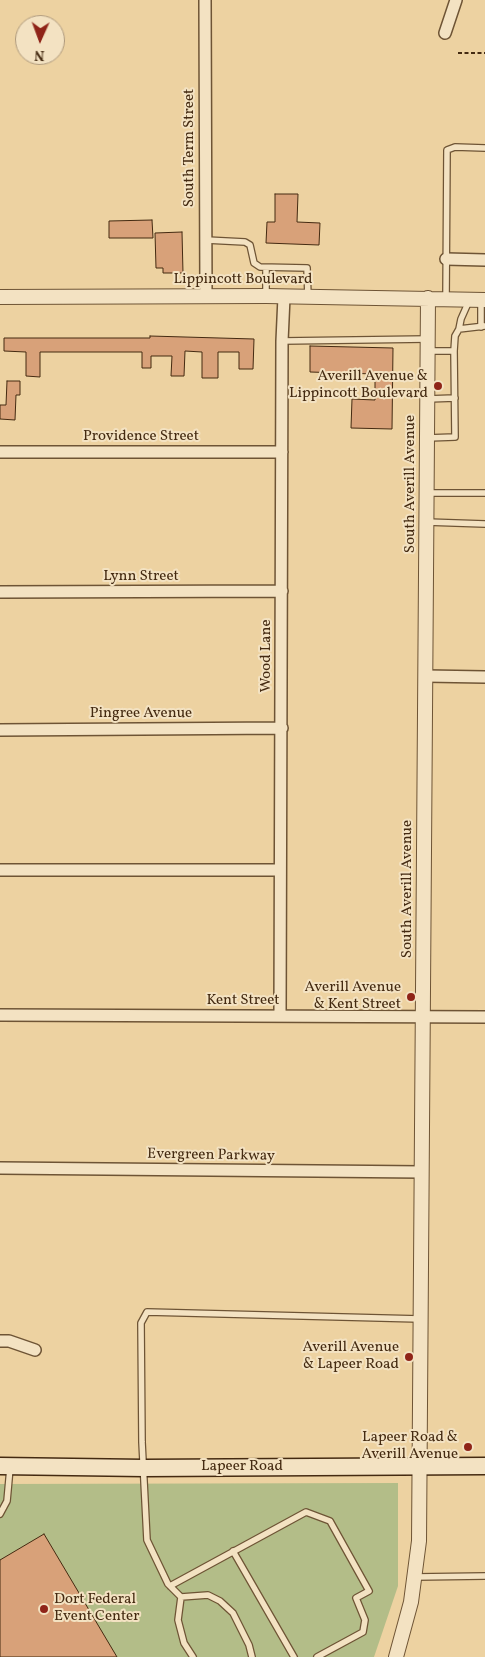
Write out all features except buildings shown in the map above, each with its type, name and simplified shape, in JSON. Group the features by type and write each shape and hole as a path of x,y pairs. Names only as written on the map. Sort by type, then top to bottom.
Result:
{"main road":[{"name":"Lapeer Road","path":"5,1466 144,1468 485,1466"}],"street":[{"name":"South Term Street","path":"205,0 206,297"},
{"path":"445,33 456,0"},
{"path":"446,259 485,260"},
{"name":"Lippincott Boulevard","path":"0,297 266,296 479,300"},
{"name":"Wood Lane","path":"280,1016 282,341 284,297"},
{"name":"South Averill Avenue","path":"396,1657 405,1627 415,1577 419,1541 428,298"},
{"name":"Providence Street","path":"0,452 282,452"},
{"name":"Lynn Street","path":"0,592 282,591"},
{"path":"426,676 485,677"},
{"name":"Pingree Avenue","path":"0,730 282,728"},
{"path":"0,870 280,870"},
{"name":"Kent Street","path":"0,1015 485,1016"},
{"name":"Evergreen Parkway","path":"0,1168 422,1172"},
{"path":"0,1341 9,1341 35,1350"}],"lane":[{"path":"446,299 446,150 455,147 485,148"},
{"path":"206,240 245,242 250,245 254,263 260,267 307,268 308,297"},
{"path":"266,268 266,296"},
{"path":"459,329 483,326 479,300"},
{"path":"427,438 455,437 455,336 461,319 479,300"},
{"path":"282,341 428,345 454,351"},
{"path":"427,399 454,398"},
{"path":"427,493 485,493"},
{"path":"426,522 485,524"},
{"path":"193,1657 184,1643 178,1620 180,1597 170,1586 148,1540 144,1468 141,1324 147,1312 421,1318"},
{"path":"0,1514 7,1502 5,1466"},
{"path":"170,1586 306,1512 330,1521 369,1591 356,1598 365,1620 363,1632 317,1657"},
{"path":"233,1551 294,1657"},
{"path":"415,1577 485,1576"},
{"path":"180,1597 208,1595 220,1601 233,1613 249,1646 252,1657"}],"path":[{"path":"458,53 485,53"}],"green space":[{"path":"398,1483 398,1586 374,1657 0,1657 0,1484"}],"place":[{"name":"Averill Avenue & Lippincott Boulevard","path":"438,386"},
{"name":"Averill Avenue & Kent Street","path":"411,997"},
{"name":"Averill Avenue & Lapeer Road","path":"409,1357"},
{"name":"Lapeer Road & Averill Avenue","path":"468,1447"},
{"name":"Dort Federal Event Center","path":"44,1609"}]}
